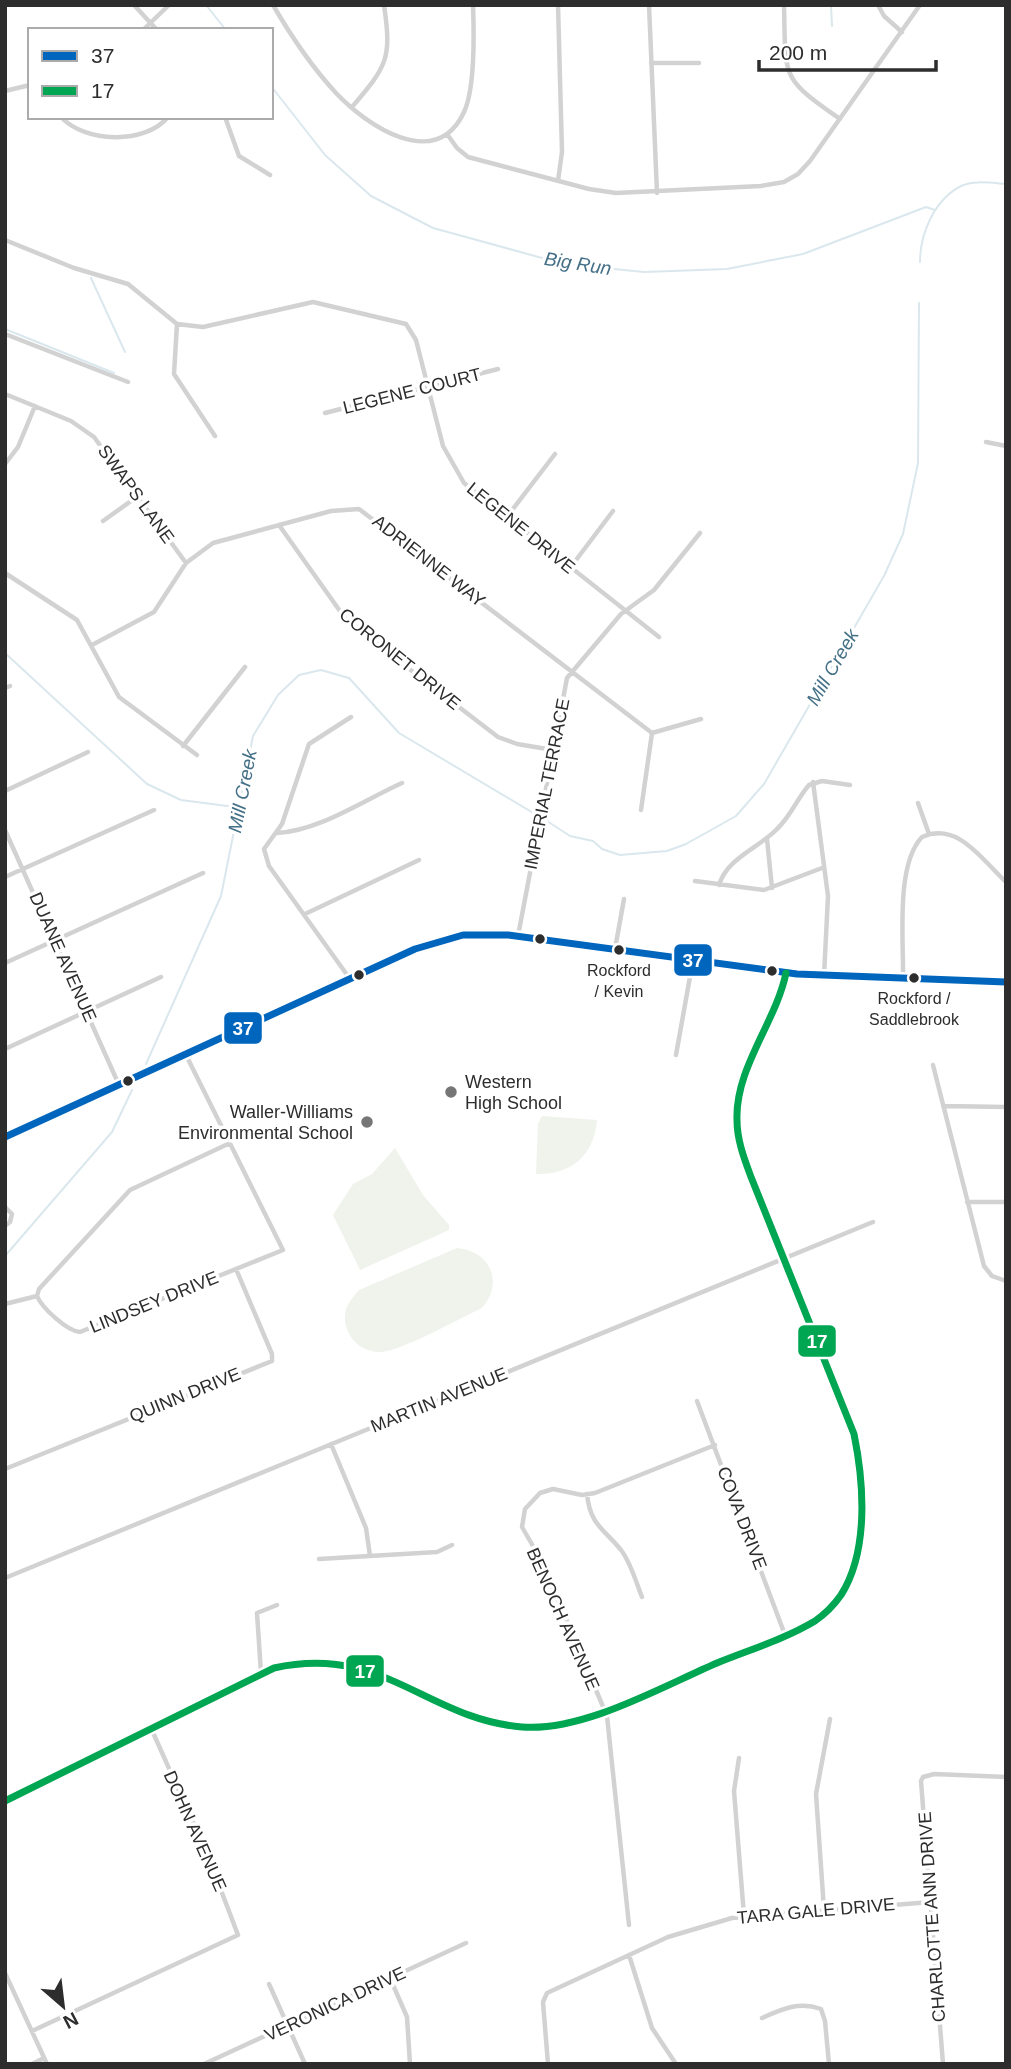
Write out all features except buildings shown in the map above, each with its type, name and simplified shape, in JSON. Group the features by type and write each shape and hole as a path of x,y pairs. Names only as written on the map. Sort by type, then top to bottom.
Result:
{"main road":[{"path":"5,1137 448,937 485,934 518,936 824,977 1006,982"}],"street":[{"path":"134,5 155,28"},
{"path":"146,28 169,5"},
{"path":"273,5 300,50 352,107 403,139 430,141 447,134 464,113 469,97 473,5"},
{"path":"352,107 375,80 385,62 389,41 384,5"},
{"path":"558,5 562,152 558,181"},
{"path":"649,5 657,193"},
{"path":"784,5 790,78 800,91 840,119"},
{"path":"878,5 884,16 902,32"},
{"path":"447,134 457,148 468,156 600,191 657,193 784,182 803,170 920,5"},
{"path":"651,63 699,64"},
{"path":"5,91 28,86"},
{"path":"64,119 83,133 129,137 151,131 166,119"},
{"path":"226,119 239,156 270,175"},
{"path":"5,240 74,268 128,284 177,324 174,374 215,436"},
{"name":"LEGENE DRIVE","path":"177,324 203,327 304,302 328,303 410,327 443,446 456,470 473,492 659,637"},
{"path":"5,334 128,382"},
{"name":"LEGENE COURT","path":"325,413 498,369"},
{"name":"SWAPS LANE","path":"5,394 71,421 89,432 186,563"},
{"path":"5,464 18,447 35,406"},
{"path":"986,442 1006,446"},
{"path":"506,518 555,454"},
{"path":"103,521 138,496"},
{"name":"ADRIENNE WAY","path":"92,645 149,616 186,563 213,542 343,509 363,511 652,733"},
{"path":"570,568 613,511"},
{"name":"CORONET DRIVE","path":"279,525 348,621 498,737 510,743 553,750"},
{"name":"IMPERIAL TERRACE","path":"518,936 565,685 572,672 625,611 654,590 701,533"},
{"path":"5,573 77,620 119,697 197,755"},
{"path":"183,746 245,667"},
{"path":"350,979 264,855 265,846 276,833 309,744 351,717"},
{"path":"641,810 652,733 701,719"},
{"path":"5,790 88,752"},
{"path":"813,782 822,868 828,896 824,977"},
{"path":"719,885 723,874 734,862 779,828 804,790 813,782 850,785"},
{"path":"276,833 314,823 402,783"},
{"path":"918,803 929,834"},
{"path":"5,877 154,810"},
{"name":"DUANE AVENUE","path":"5,830 119,1085"},
{"path":"903,980 901,914 911,856 918,841 929,834 946,831 959,838 1006,882"},
{"path":"766,838 772,888"},
{"path":"304,914 419,860"},
{"path":"695,881 762,890 822,868"},
{"path":"5,963 203,873"},
{"path":"614,949 624,899"},
{"path":"676,1055 693,960"},
{"path":"5,1801 261,1673 295,1663 351,1665 473,1716 514,1726 559,1725 604,1711 785,1635 818,1618 834,1604 848,1582 859,1550 860,1491 857,1450 850,1421 742,1151 737,1111 743,1082 786,973"},
{"path":"5,1049 161,977"},
{"path":"5,1304 37,1296 39,1289 130,1190 230,1143 186,1055"},
{"path":"933,1065 986,1270 994,1278 1006,1281"},
{"path":"943,1106 1006,1107"},
{"name":"LINDSEY DRIVE","path":"37,1296 73,1332 80,1332 283,1250 230,1143"},
{"path":"968,1202 1006,1202"},
{"path":"5,1207 12,1214 10,1222 5,1226"},
{"name":"MARTIN AVENUE","path":"5,1578 873,1222"},
{"name":"QUINN DRIVE","path":"5,1469 273,1359 236,1269"},
{"name":"COVA DRIVE","path":"697,1401 785,1635"},
{"path":"331,1444 366,1528 370,1556"},
{"path":"642,1597 626,1558 597,1526 587,1494 715,1444"},
{"name":"BENOCH AVENUE","path":"587,1494 553,1489 540,1493 524,1509 522,1527 541,1560 604,1711 615,1772 629,1925"},
{"path":"318,1559 437,1552 452,1545"},
{"path":"261,1673 257,1614 277,1605"},
{"path":"824,1910 816,1794 830,1719"},
{"name":"DOHN AVENUE","path":"32,2031 238,1935 208,1856 150,1728"},
{"path":"739,1758 734,1791 744,1916"},
{"name":"CHARLOTTE ANN DRIVE","path":"943,2064 921,1783 923,1777 928,1775 1006,1777"},
{"name":"TARA GALE DRIVE","path":"548,2064 543,2002 548,1992 685,1931 744,1916 930,1902"},
{"name":"VERONICA DRIVE","path":"204,2064 466,1943"},
{"path":"629,1955 652,2028 676,2064"},
{"path":"5,1973 47,2064"},
{"path":"390,1978 409,2028 410,2064"},
{"path":"269,1984 305,2064"},
{"path":"762,2018 786,2007 807,2004 821,2009 825,2021 829,2064"},
{"path":"32,2064 44,2058"}],"shaded area":[{"path":"542,1116 597,1120 591,1144 579,1161 560,1171 536,1174 538,1124"},
{"path":"395,1148 423,1195 449,1225 449,1230 360,1270 333,1215 353,1184 372,1174"},
{"path":"457,1248 478,1255 490,1270 492,1288 482,1308 390,1350 370,1351 352,1339 345,1323 345,1313 359,1290"}],"waterway":[{"name":"Big Run","path":"206,5 224,28"},
{"path":"831,5 832,26"},
{"name":"Big Run","path":"273,89 325,155 371,196 433,228 564,264 644,272 727,269 803,254 926,207 935,210"},
{"path":"920,262 930,219 951,192 971,183 1006,184"},
{"path":"91,278 125,352"},
{"name":"Mill Creek","path":"547,821 570,836 593,841 602,849 620,855 667,851 686,844 736,816 764,784 884,576 903,534 918,463 919,303"},
{"path":"5,329 114,373"},
{"path":"5,653 147,784 181,800 235,807"},
{"name":"Mill Creek","path":"146,1064 221,896 253,736 278,695 299,675 321,670 349,678 399,733 535,814"},
{"name":"Mill Creek","path":"5,1256 112,1132 132,1090"}],"transit line":[{"name":"37","path":"5,1137 415,949 463,935 508,935 797,974 1006,982"},
{"name":"17","path":"5,1801 274,1668 312,1663 346,1666 375,1674 458,1711 488,1721 522,1727 546,1727 621,1706 792,1633 815,1621 832,1606 850,1577 860,1538 862,1495 854,1434 751,1177 737,1127 742,1082 774,1009 786,973"}],"place":[{"name":"Rockford / Kevin","path":"619,950"},
{"name":"Rockford / Saddlebrook","path":"914,978"},
{"name":"Western High School","path":"451,1092"},
{"name":"Waller-Williams Environmental School","path":"367,1122"}]}
